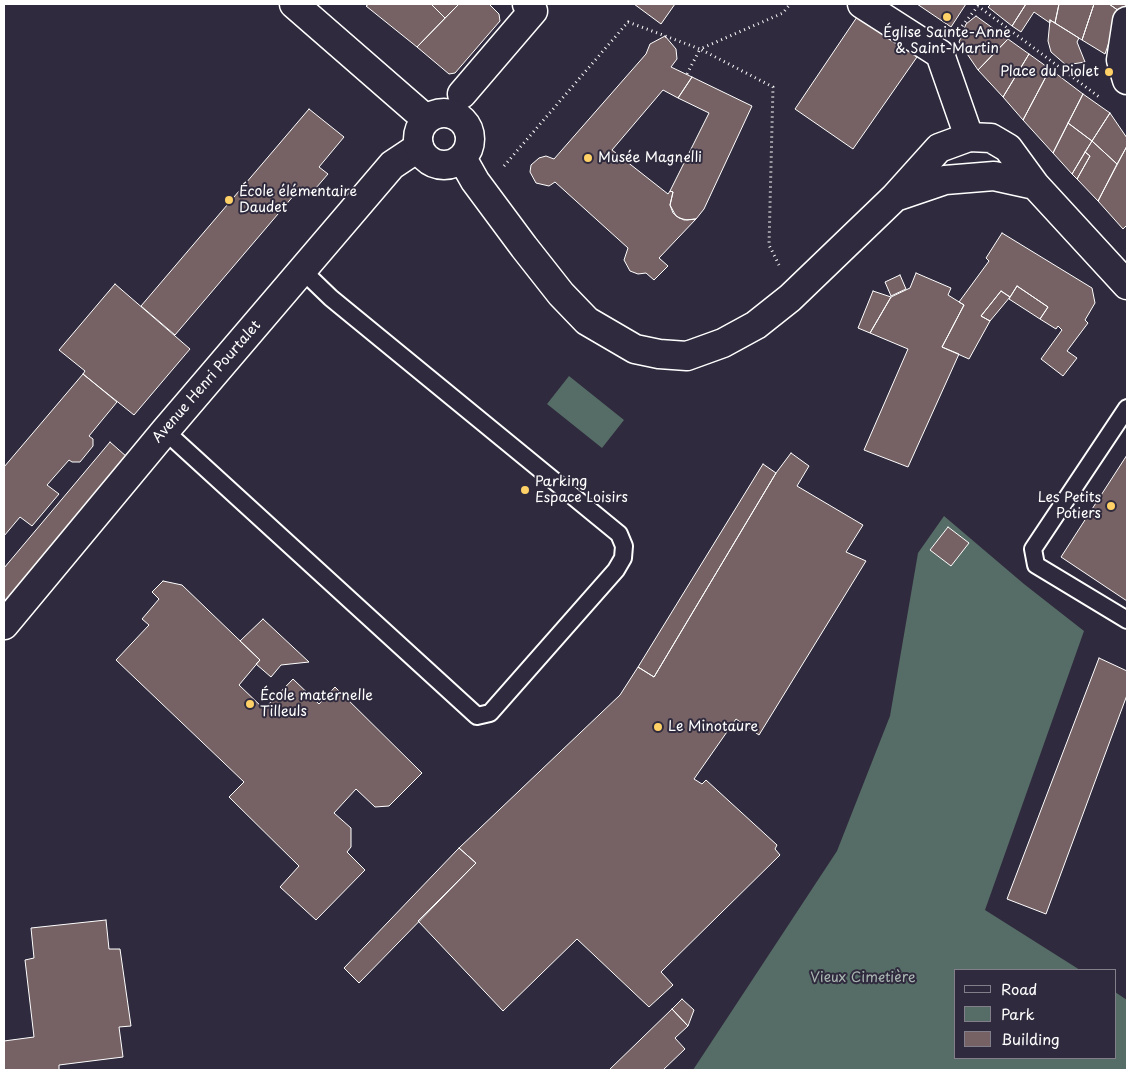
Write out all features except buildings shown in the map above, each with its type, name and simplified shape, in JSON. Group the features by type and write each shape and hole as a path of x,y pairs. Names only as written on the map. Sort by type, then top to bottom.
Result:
{"main road":[{"path":"294,4 426,119"},
{"path":"462,94 533,11 527,4"},
{"path":"862,4 940,54 969,137"},
{"path":"1127,22 1121,60 1127,80"},
{"path":"448,113 463,120 468,127 470,140 466,153 462,158 454,163 437,164 429,161 419,147 418,132 426,119 433,114 448,113"},
{"path":"462,158 482,191 561,294 587,321 635,349 660,354 688,356 723,343 756,325 801,286 894,198 939,148 969,137 990,138 1008,148 1035,185 1127,285"},
{"name":"Avenue Henri Pourtalet","path":"4,625 165,431 392,165 419,147"},
{"path":"894,198 946,180 994,176 1035,185"}],"lane":[{"path":"165,431 477,716 490,713 616,570 623,558 624,546 619,534 331,298 303,271"},
{"path":"1127,408 1033,549 1036,565 1127,620"}],"path":[{"path":"686,74 700,49 783,13 790,4"},
{"path":"940,54 978,6 1101,98"},
{"path":"500,170 628,22 700,49 774,87 769,245 776,263 801,286"}],"green space":[{"path":"569,376 624,420 602,448 547,404"},
{"name":"Vieux Cimetière","path":"944,516 1024,584 1084,631 985,910 1078,969 954,969 954,1059 1116,1059 1116,993 1127,1000 1127,1070 693,1070 837,851 890,716 918,553"}],"place":[{"name":"Église Sainte-Anne & Saint-Martin","path":"947,17"},
{"name":"Place du Piolet","path":"1109,72"},
{"name":"Musée Magnelli","path":"588,158"},
{"name":"École élémentaire Daudet","path":"229,200"},
{"name":"Parking Espace Loisirs","path":"525,490"},
{"name":"Les Petits Potiers","path":"1111,506"},
{"name":"École maternelle Tilleuls","path":"250,704"},
{"name":"Le Minotaure","path":"658,727"}]}
